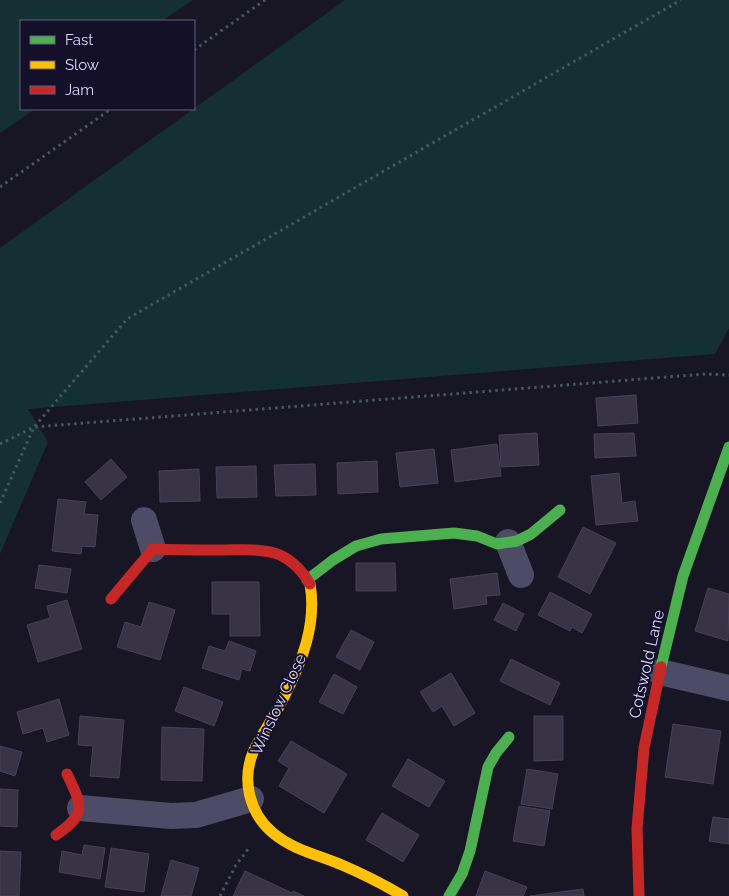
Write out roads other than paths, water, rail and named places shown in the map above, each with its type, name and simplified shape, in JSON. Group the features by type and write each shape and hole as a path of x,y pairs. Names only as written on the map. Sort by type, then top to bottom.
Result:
{"street":[{"name":"Cotswold Lane","path":"639,896 637,828 644,748 683,576 729,447"},
{"path":"153,549 262,550 280,555 298,568 307,580 333,560 356,546 381,539 454,532 477,536 497,544 517,541 531,534 560,510"},
{"path":"144,520 153,549"},
{"path":"508,542 521,575"},
{"path":"111,599 153,549"},
{"name":"Winslow Close","path":"307,580 310,583 312,604 305,645 278,709 252,756 248,776 254,810 266,827 285,843 373,879 403,896"},
{"path":"660,672 729,688"},
{"path":"449,896 458,883 471,850 476,832 486,772 493,756 509,737"},
{"path":"56,835 69,827 77,818 80,808 78,795 67,774"},
{"path":"80,808 171,816 196,815 251,799"}]}
